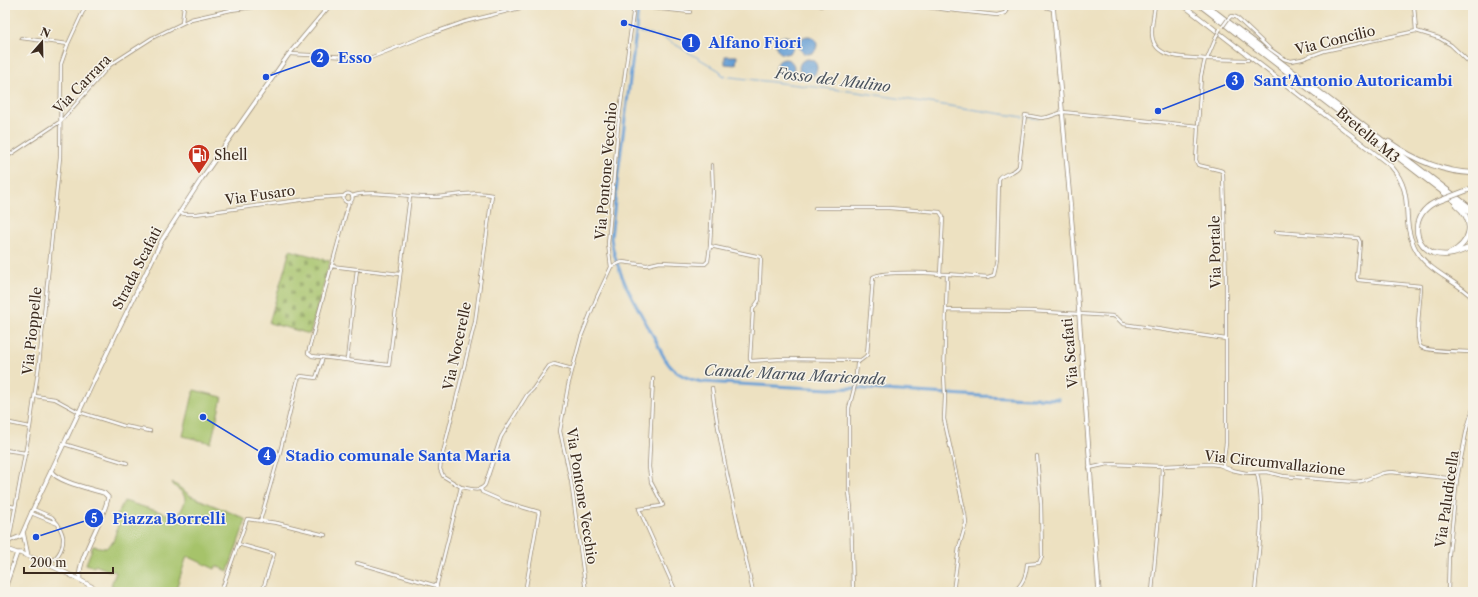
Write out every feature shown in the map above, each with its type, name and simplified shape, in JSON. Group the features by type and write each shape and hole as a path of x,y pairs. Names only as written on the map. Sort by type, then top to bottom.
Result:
{"highway":[{"path":"1200,5 1473,215"},
{"path":"1206,5 1473,210"},
{"path":"1345,112 1411,156 1446,169 1473,173"},
{"path":"1423,177 1458,207 1468,221 1469,230 1467,239 1458,249 1449,254"},
{"path":"1473,188 1429,206 1421,213 1417,223 1419,238 1425,248 1433,253 1444,255 1455,254 1473,246"}],"street":[{"name":"Via Pioppelle","path":"9,541 26,453 35,396 60,158 61,71 68,44 86,5"},
{"path":"182,23 184,5"},
{"path":"230,5 231,10"},
{"name":"Via Carrara","path":"5,158 61,121 110,65 152,38 182,23 202,16 268,5"},
{"name":"Strada Scafati","path":"32,511 162,240 289,54 330,5"},
{"path":"289,54 370,58 464,22 532,5"},
{"path":"623,5 690,12"},
{"path":"913,5 941,10 998,15 1005,13 1009,5"},
{"path":"1038,5 1053,7"},
{"path":"1155,5 1152,36 1154,44 1159,50 1167,55 1206,59 1248,60"},
{"name":"Bretella M3","path":"1183,5 1390,166 1399,177 1405,189 1408,204 1410,235 1418,253 1432,268 1456,283 1473,298"},
{"path":"1414,5 1416,30 1439,38 1451,45 1473,66"},
{"name":"Via Pontone Vecchio","path":"586,592 571,481 560,432 568,386 581,337 597,297 613,266 608,244 618,126 635,6"},
{"name":"Via Scafati","path":"1053,7 1063,112 1098,592"},
{"name":"Via Concilio","path":"1206,59 1220,29 1228,18 1232,16 1236,17 1270,49 1284,59 1291,61 1416,30"},
{"path":"21,38 68,44"},
{"name":"Via Portale","path":"1206,59 1201,76 1197,164 1222,171 1223,174 1226,282 1226,436 1223,466"},
{"path":"853,592 851,508 849,492 849,408 855,385 857,364 864,359 866,355 873,277 876,275 896,272 988,277 994,275 997,259 999,180 1003,175 1016,171 1019,166 1025,115 1041,118 1063,112 1198,126"},
{"path":"613,266 622,262 647,265 660,262 705,264 708,261 713,191 712,165"},
{"name":"Via Fusaro","path":"180,212 184,214 196,214 315,198 344,196 348,194 352,196 357,194 435,197 465,193 490,195 492,198"},
{"path":"344,196 344,200 349,202"},
{"path":"352,196 352,200 349,202 308,352 310,355 389,365 410,196"},
{"name":"Via Nocerelle","path":"481,489 478,490 461,487 445,478 440,469 475,319 492,198"},
{"path":"815,208 889,208 940,212 943,217 940,274"},
{"path":"1276,232 1358,238 1360,242 1358,280 1421,286 1418,335 1419,344 1421,347 1427,349 1473,352"},
{"path":"710,246 761,257 759,300 753,308 751,361 782,359 861,360"},
{"path":"332,266 400,274"},
{"path":"347,360 357,269"},
{"path":"947,275 944,419 966,514 966,523 960,547 953,592"},
{"path":"946,310 1078,313 1113,316 1123,324 1226,339"},
{"path":"260,520 281,450 298,379 301,376 316,378 323,357"},
{"path":"525,592 539,512 505,502 482,492 481,489 485,485 501,437 549,366 554,364 572,369"},
{"path":"653,379 649,467 651,482 663,504 661,506 639,509 676,592"},
{"path":"712,388 728,479 753,592"},
{"path":"35,396 55,399 79,412 124,426 150,432"},
{"name":"Via Paludicella","path":"1448,592 1449,554 1458,478 1467,428 1473,409"},
{"path":"5,422 30,427"},
{"path":"64,444 127,463"},
{"path":"5,450 26,453"},
{"path":"1014,592 1022,583 1026,574 1027,564 1039,563 1042,556 1041,504 1037,456"},
{"name":"Via Circumvallazione","path":"1089,468 1116,464 1162,466 1210,464 1223,466 1236,471 1257,473 1267,472 1283,476 1355,482 1391,472 1458,478"},
{"path":"1152,592 1162,466"},
{"path":"51,471 54,475 69,482 104,493 108,497 79,574 80,580"},
{"path":"1255,592 1260,515 1260,486 1257,473"},
{"path":"435,592 461,487"},
{"path":"5,505 15,507"},
{"path":"46,563 55,560 64,541 58,524 52,517 32,511 24,532 21,536 9,541 6,549 17,553 20,552 46,563 74,576 101,592"},
{"path":"221,592 246,519 277,522 325,535"},
{"path":"24,532 28,556"},
{"path":"238,544 274,554 262,592"},
{"path":"9,592 5,589 17,553"},
{"path":"357,563 437,586"},
{"path":"74,576 79,574"}],"green space":[{"path":"290,250 330,261 310,334 269,323"},
{"path":"194,390 222,397 211,443 183,436"},
{"path":"172,482 191,496 246,520 228,571 216,566 215,569 187,556 175,592 117,592 119,589 111,585 116,572 95,565 94,567 86,564 93,546 106,548 113,542 118,525 117,515 124,501 177,517 184,504 185,498 182,492 174,486"}],"water":[{"path":"781,36 789,36 794,41 792,52 789,54 781,54 776,49 776,41"},
{"path":"804,36 812,36 817,41 815,52 812,54 804,54 799,49 799,41"},
{"path":"725,56 737,56 736,65 725,64"},
{"path":"781,59 789,59 794,64 792,75 789,77 781,77 776,72 776,64"},
{"path":"804,59 812,59 817,64 815,75 812,77 804,77 799,72 799,64"}],"waterway":[{"name":"Canale Marna Mariconda","path":"638,5 611,238 617,264 628,290 664,358 672,368 686,377 702,382 1059,399"},
{"name":"Fosso del Mulino","path":"636,32 657,35 666,39 720,71 722,76 857,92 1023,117"},
{"name":"Fosso del Mulino","path":"1026,117 1039,119"}],"place":[{"name":"Alfano Fiori","path":"624,23"},
{"name":"Esso","path":"266,77"},
{"name":"Sant'Antonio Autoricambi","path":"1158,111"},
{"name":"Shell","path":"199,174"},
{"name":"Stadio comunale Santa Maria","path":"203,417"},
{"name":"Piazza Borrelli","path":"36,537"}]}
